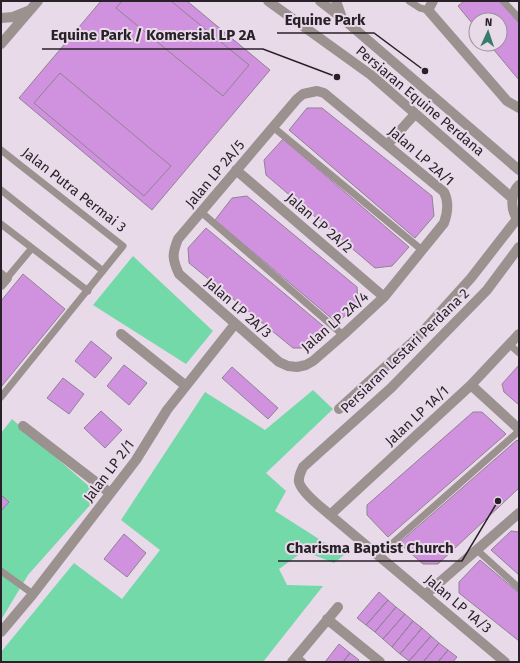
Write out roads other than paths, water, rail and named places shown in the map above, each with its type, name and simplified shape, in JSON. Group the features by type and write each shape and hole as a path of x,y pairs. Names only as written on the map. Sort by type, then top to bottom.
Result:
{"street":[{"path":"3,39 38,1"},
{"name":"Persiaran Equine Perdana","path":"268,1 371,75 512,198"},
{"name":"Persiaran Equine Perdana","path":"320,1 342,18 519,170"},
{"path":"336,1 342,18"},
{"path":"431,5 507,101 519,108"},
{"path":"1,18 13,17 30,10"},
{"name":"Jalan LP 2A/1","path":"297,99 303,94 310,92 324,93 444,192 447,198 447,215 444,223 384,297"},
{"name":"Jalan LP 2A/5","path":"179,274 173,258 174,249 178,239 297,99"},
{"path":"387,145 415,114"},
{"name":"Jalan LP 2A/2","path":"236,170 384,297"},
{"path":"518,220 513,210 512,198 519,185"},
{"name":"Persiaran Lestari Perdana 2","path":"339,409 416,339 472,278 518,220"},
{"name":"Persiaran Lestari Perdana 2","path":"303,468 391,388 487,290 519,247"},
{"name":"Jalan LP 2A/3","path":"179,274 279,362"},
{"name":"Jalan LP 2A/4","path":"279,362 288,366 297,367 306,365 313,361 384,297"},
{"name":"Jalan LP 2/1","path":"1,632 33,594 136,460 167,410 235,324"},
{"path":"121,334 186,386"},
{"name":"Jalan LP 1A/1","path":"330,515 471,385 519,334"},
{"path":"471,385 519,430"},
{"path":"23,426 110,493"},
{"name":"Jalan LP 1A/3","path":"303,468 300,473 299,482 303,490 378,556 505,662"},
{"path":"425,595 519,513"},
{"path":"297,660 338,607"},
{"path":"328,619 380,662"}],"lane":[{"path":"409,1 420,8 431,5"},
{"path":"503,1 519,18"},
{"path":"273,127 422,250"},
{"name":"Jalan Putra Permai 3","path":"1,150 123,246 1,397"},
{"path":"1,190 103,271"},
{"path":"201,212 343,335"},
{"path":"1,224 88,291"},
{"path":"3,279 32,248"},
{"path":"509,344 519,353"},
{"path":"378,556 519,430"},
{"path":"477,550 519,588"},
{"path":"1,571 33,594"}],"place":[{"name":"Equine Park","path":"425,71"},
{"name":"Equine Park / Komersial LP 2A","path":"337,77"},
{"name":"Charisma Baptist Church","path":"498,501"}]}
